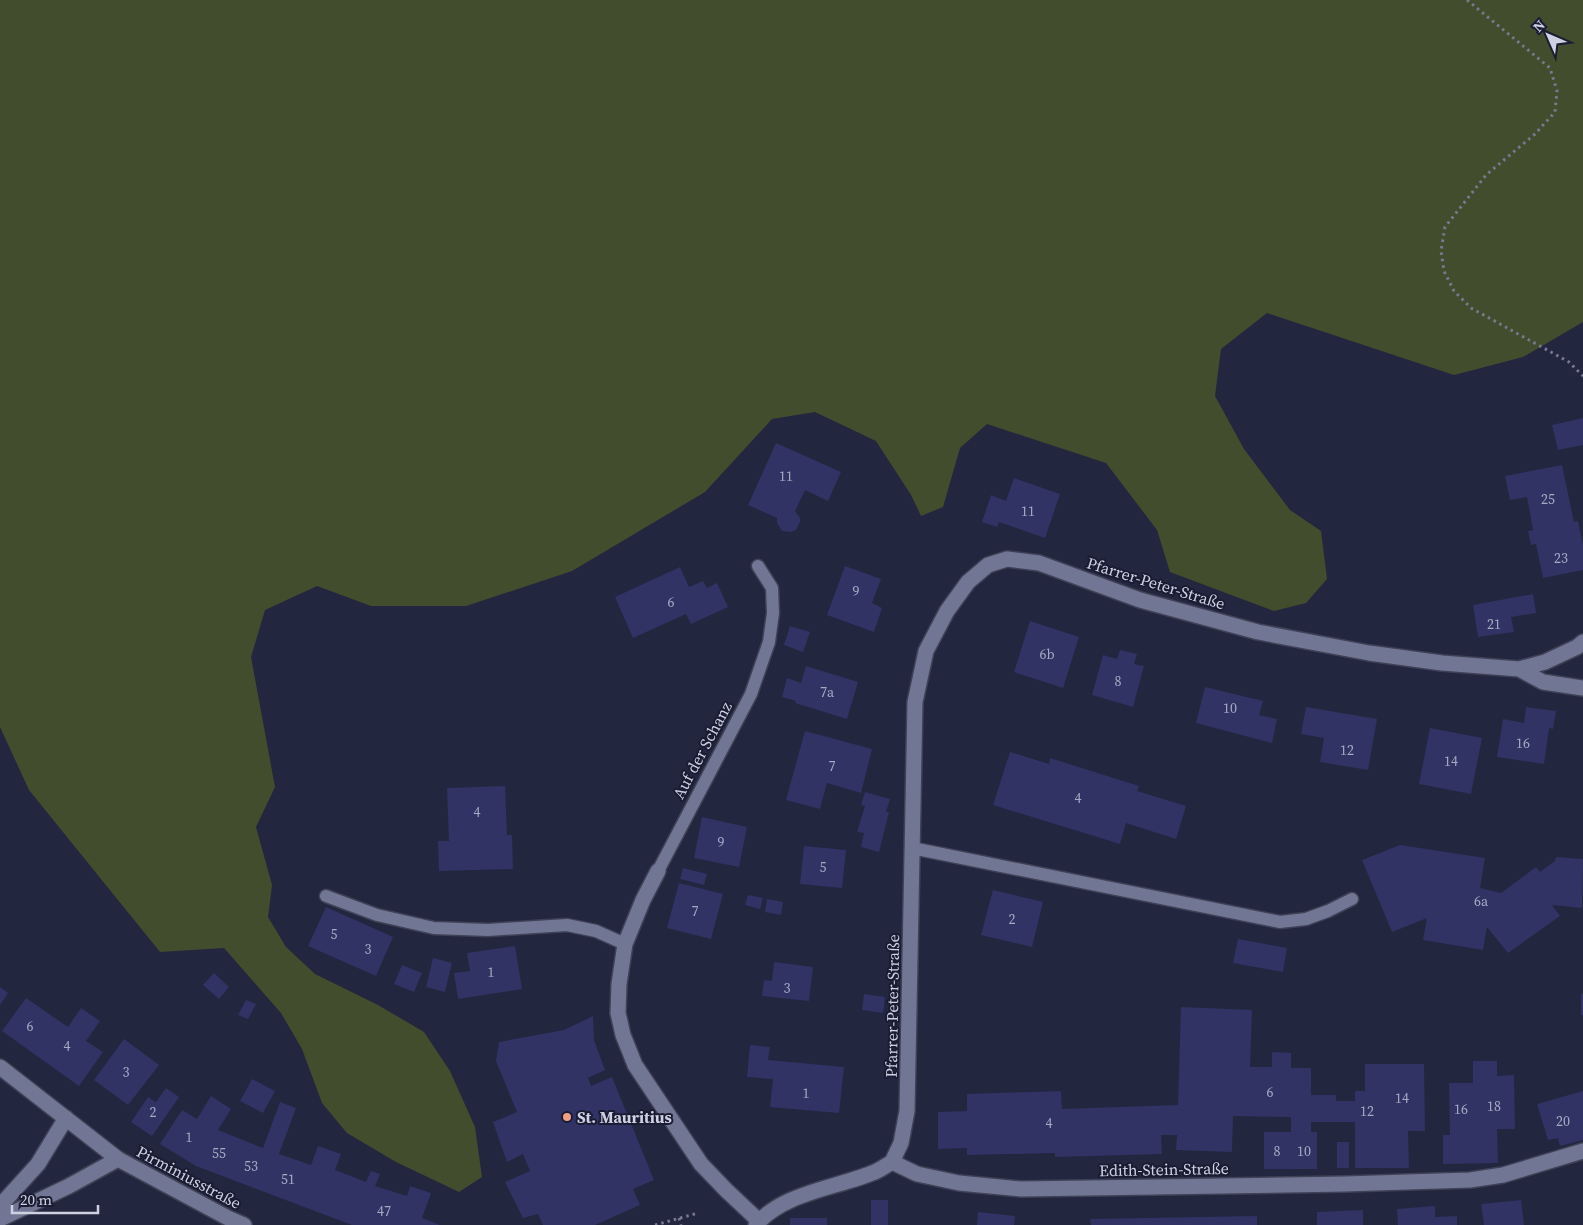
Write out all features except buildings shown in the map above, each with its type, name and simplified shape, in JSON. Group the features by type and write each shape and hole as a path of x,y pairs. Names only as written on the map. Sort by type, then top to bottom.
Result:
{"street":[{"name":"Pfarrer-Peter-Straße","path":"892,1162 901,1143 907,1111 914,702 926,651 947,611 968,582 988,564 1007,559 1039,563 1140,600 1258,632 1369,653 1442,663 1519,670 1545,662 1577,647 1583,642"},
{"path":"1519,670 1543,682 1583,688"},
{"name":"Auf der Schanz","path":"658,871 643,900 625,944 619,984 618,1013 623,1035 636,1065 701,1164 758,1223"},
{"name":"Pirminiusstraße","path":"0,1067 118,1159 244,1225"},
{"path":"0,1206 38,1164 66,1118"},
{"name":"Edith-Stein-Straße","path":"892,1162 917,1174 959,1183 1021,1189 1345,1184 1470,1180 1503,1175 1583,1151"},
{"path":"0,1219 118,1159"},
{"path":"758,1223 778,1207 803,1195 873,1173 892,1162"}],"lane":[{"name":"Auf der Schanz","path":"658,871 751,694 769,642 773,613 772,588 758,566"},
{"path":"912,848 1280,922 1306,919 1352,899"},
{"path":"326,896 377,915 434,928 488,930 567,925 596,931 625,944"}],"path":[{"path":"1467,0 1550,68 1557,90 1555,112 1534,134 1486,175 1445,227 1441,251 1444,271 1454,291 1471,308 1569,362 1583,376"},
{"path":"654,1225 698,1213"},
{"path":"679,1218 681,1225"}],"green space":[{"path":"0,0 1583,0 1583,322 1523,357 1454,375 1267,313 1221,349 1215,396 1244,449 1290,510 1321,531 1327,579 1306,603 1274,611 1170,572 1157,530 1106,463 987,424 960,448 943,507 921,516 911,495 876,441 815,412 772,419 705,492 572,571 466,606 371,606 317,586 265,610 251,657 275,787 256,827 272,885 268,917 286,947 315,974 378,1005 424,1032 450,1071 475,1127 482,1177 459,1192 396,1162 347,1133 322,1103 302,1049 281,1013 224,948 160,952 29,790 0,727"}],"place":[{"name":"St. Mauritius","path":"567,1117"}]}
